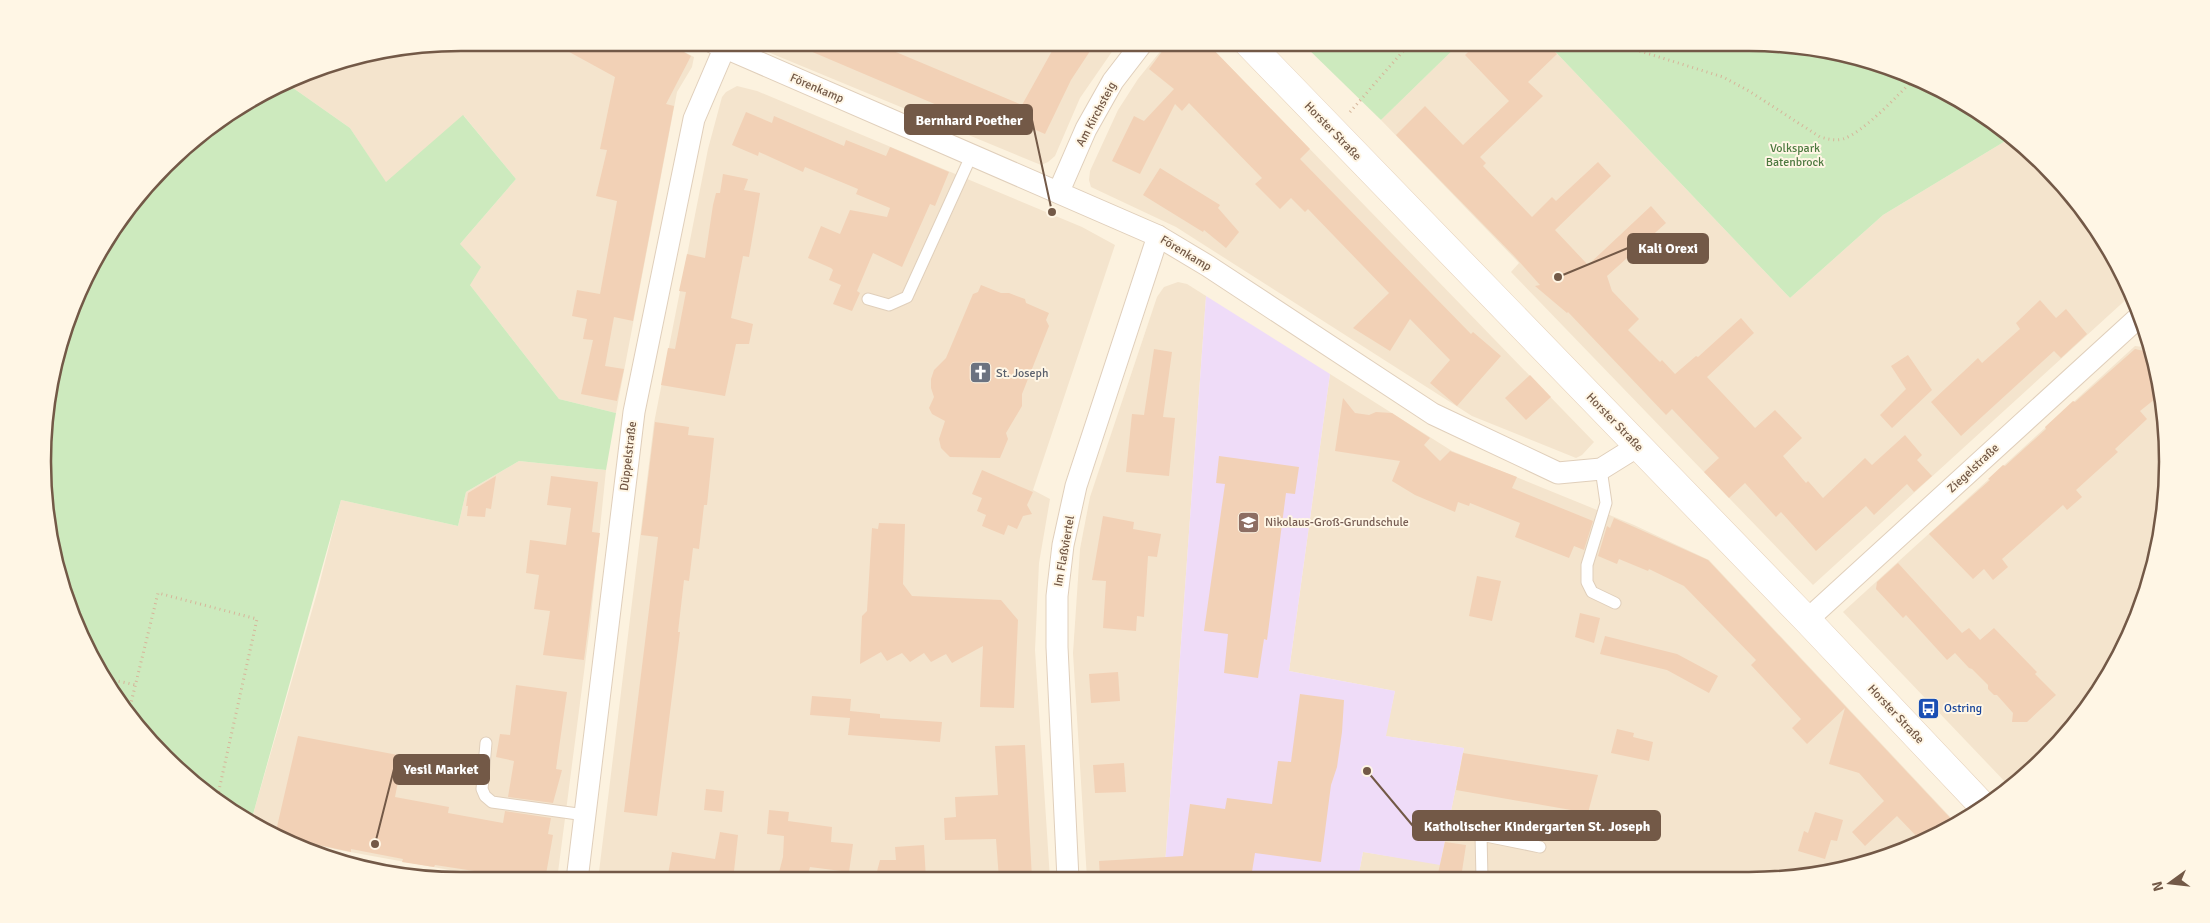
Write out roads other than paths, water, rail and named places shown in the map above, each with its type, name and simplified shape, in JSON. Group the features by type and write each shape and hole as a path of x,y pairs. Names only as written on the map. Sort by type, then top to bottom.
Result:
{"main road":[{"name":"Horster Straße","path":"1257,51 1807,620 1978,801"}],"street":[{"name":"Düppelstraße","path":"578,872 634,412 694,119 718,51"},
{"name":"Förenkamp","path":"737,51 1158,236 1216,271 1432,414 1558,473 1601,469 1638,446"},
{"name":"Am Kirchsteig","path":"1056,190 1086,129 1113,81 1136,51"},
{"name":"Im Flaßviertel","path":"1068,872 1057,647 1057,596 1063,545 1076,486 1158,236"},
{"name":"Ziegelstraße","path":"1807,620 2134,321"}],"lane":[{"path":"868,299 889,305 907,297 972,154"},
{"path":"1601,469 1606,503 1587,565 1587,582 1592,592 1615,602"},
{"path":"486,743 482,789 485,796 492,802 585,815"},
{"path":"1482,872 1480,835 1540,847"}],"place":[{"name":"Bernhard Poether","path":"1052,212"},
{"name":"Kali Orexi","path":"1558,277"},
{"name":"St. Joseph","path":"980,373"},
{"name":"Nikolaus-Groß-Grundschule","path":"1249,522"},
{"name":"Ostring","path":"1928,708"},
{"name":"Katholischer Kindergarten St. Joseph","path":"1367,771"},
{"name":"Yesil Market","path":"375,844"}],"park label":[{"name":"Volkspark Batenbrock","path":"1795,155"}]}
